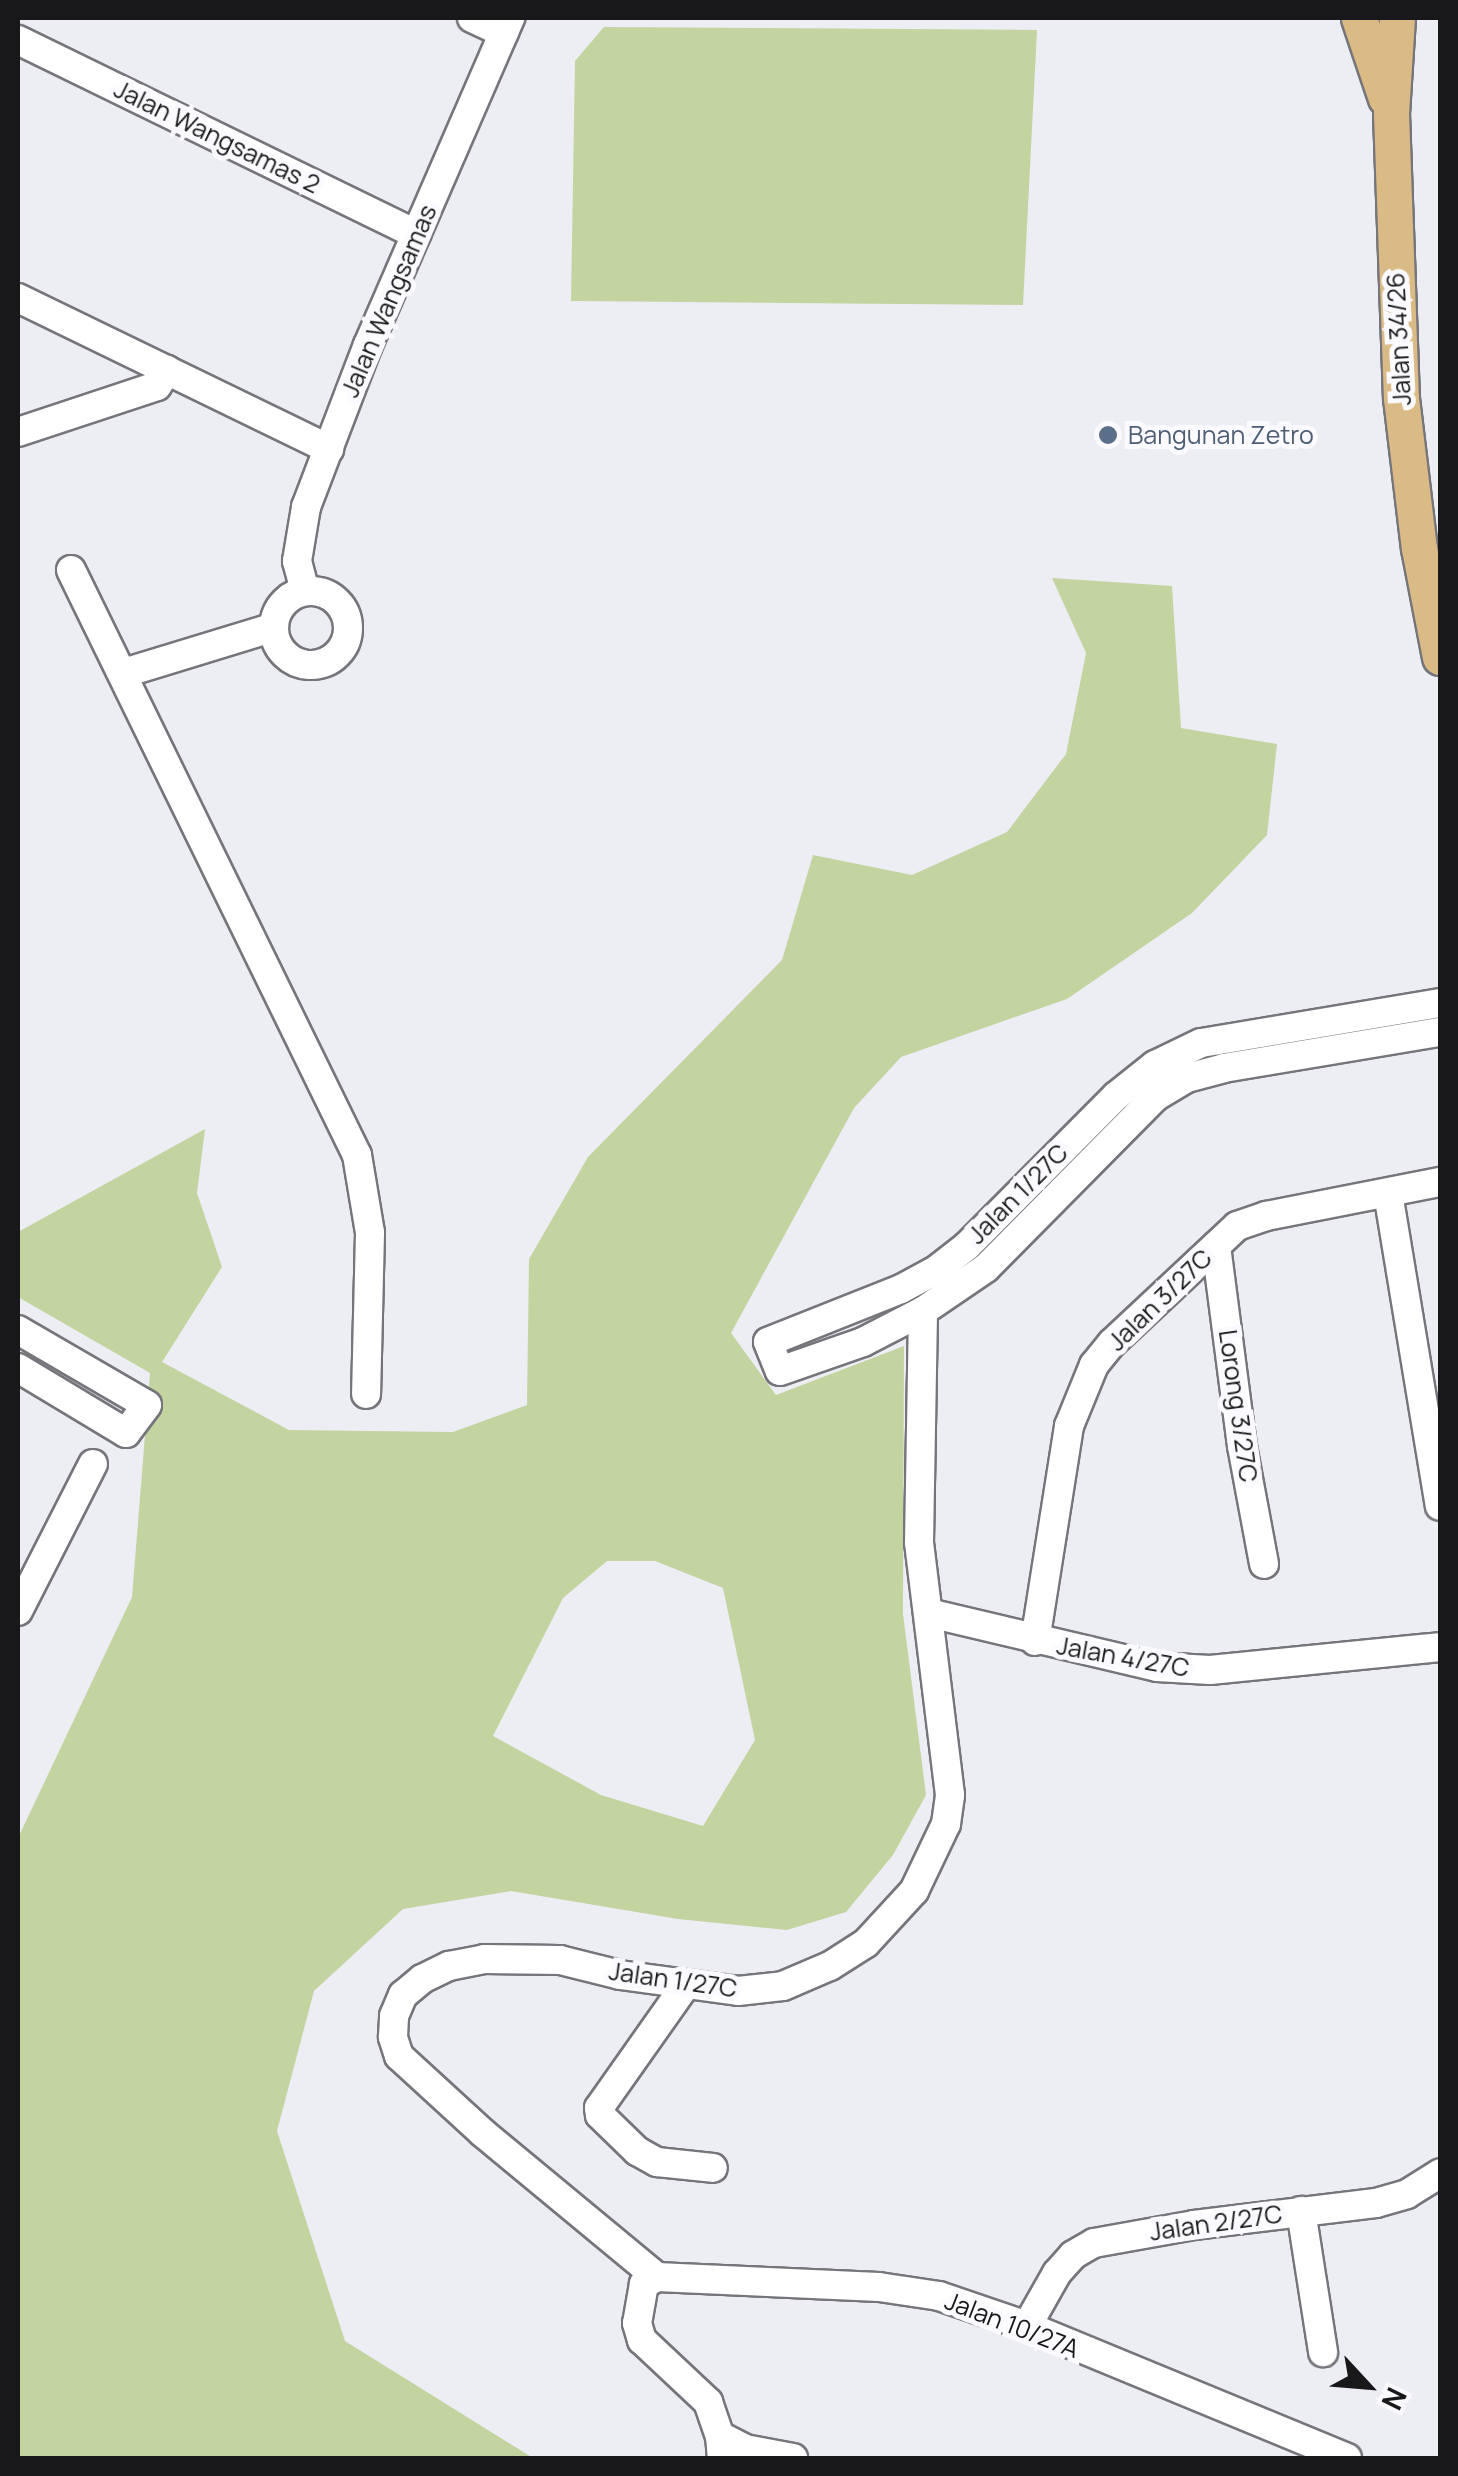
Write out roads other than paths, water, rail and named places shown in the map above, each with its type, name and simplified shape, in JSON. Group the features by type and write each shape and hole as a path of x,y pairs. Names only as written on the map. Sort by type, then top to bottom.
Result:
{"main road":[{"path":"1359,18 1391,113"},
{"name":"Jalan 34/26","path":"1397,18 1391,113 1401,398 1419,548 1440,657"}],"street":[{"path":"472,18 507,25"},
{"name":"Jalan Wangsamas","path":"304,591 297,561 306,507 416,234 507,25"},
{"name":"Jalan Wangsamas 2","path":"18,40 416,234"},
{"path":"18,298 329,448"},
{"path":"18,432 156,386 167,370"},
{"path":"71,570 357,1155 370,1233 366,1394"},
{"path":"304,591 326,594 345,611 349,630 343,648 332,661 312,666 287,657 276,640 274,627 282,605 304,591"},
{"path":"124,673 274,627"},
{"name":"Jalan 1/27C","path":"1440,1003 1200,1043 1155,1065 1116,1096 967,1246 938,1269 901,1290 768,1342 780,1371 863,1342 924,1311 986,1268 1154,1097 1187,1078 1224,1068 1440,1032"},
{"name":"Jalan 3/27C","path":"1035,1641 1069,1426 1080,1392 1112,1343 1238,1226 1266,1216 1440,1182"},
{"path":"1388,1193 1440,1506"},
{"name":"Lorong 3/27C","path":"1216,1246 1242,1446 1264,1564"},
{"name":"Jalan 1/27C","path":"658,2276 497,2145 398,2056 394,2016 403,1995 422,1979 449,1966 484,1959 560,1960 685,1986 738,1992 798,1980 866,1943 914,1891 946,1824 950,1795 918,1489 924,1311"},
{"path":"18,1330 147,1406 126,1434 18,1368"},
{"path":"18,1611 94,1464"},
{"name":"Jalan 4/27C","path":"929,1613 1157,1667 1210,1670 1440,1647"},
{"path":"685,1986 599,2108 600,2115 637,2151 657,2162 713,2168"},
{"name":"Jalan 2/27C","path":"1028,2326 1056,2273 1073,2255 1094,2244 1376,2204 1407,2194 1440,2173"},
{"path":"1301,2212 1323,2352"},
{"path":"658,2276 644,2284 637,2324 642,2340 708,2402 721,2447 793,2458"},
{"name":"Jalan 10/27A","path":"658,2276 911,2290 976,2307 1347,2458"}],"place":[{"name":"Bangunan Zetro","path":"1108,435"}]}
